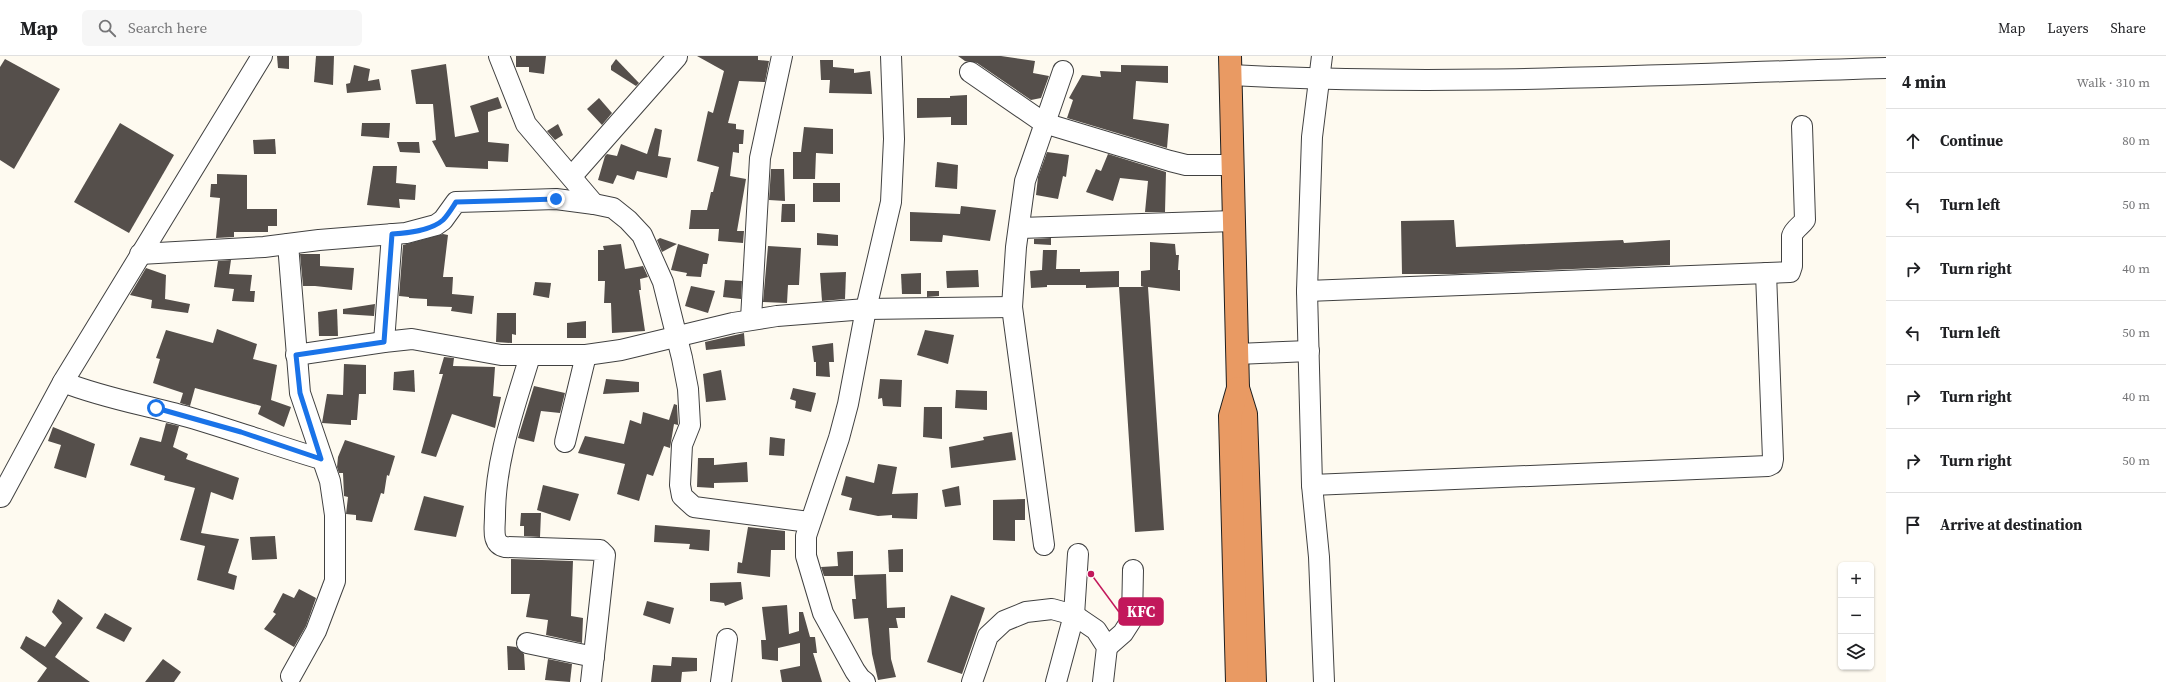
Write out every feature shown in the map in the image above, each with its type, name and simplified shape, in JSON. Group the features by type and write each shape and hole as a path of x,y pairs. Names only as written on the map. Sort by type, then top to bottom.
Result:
{"highway":[{"path":"1230,65 1238,388 1246,414 1255,682"},
{"path":"1237,682 1230,416 1238,388"}],"street":[{"path":"1,497 63,382 262,56"},
{"path":"499,56 526,124 572,176 594,204"},
{"path":"751,320 760,158 782,56"},
{"path":"858,681 823,613 806,556 806,536 808,522 839,438 891,202 894,139 891,56"},
{"path":"1322,56 1321,80 1312,137 1307,291 1312,486 1319,557 1324,682"},
{"path":"572,176 677,57"},
{"path":"1230,65 1321,80 1523,79 1886,68"},
{"path":"1044,545 1012,307 1016,247 1020,228 1025,181 1063,71"},
{"path":"970,72 1044,123 1170,162 1186,165 1233,165"},
{"path":"1307,291 1790,272 1792,266 1793,232 1802,225 1805,220 1802,126"},
{"path":"140,254 288,244 406,233 436,225 443,220 456,202 556,199 613,208 628,220 642,235 663,282 683,366 690,410 690,425 682,445 680,484 685,500 694,507 808,522"},
{"path":"1020,228 1234,220"},
{"path":"384,342 392,234"},
{"path":"288,244 300,393 321,459 330,481 335,515 335,581 316,631 291,676"},
{"path":"1312,486 1768,466 1772,464 1773,459 1766,273"},
{"path":"296,355 412,339 501,355 586,355 621,350 676,336 751,320 866,310 1012,307"},
{"path":"1237,354 1309,351"},
{"path":"565,442 586,355"},
{"path":"530,356 501,455 496,497 496,540 500,546 505,547 546,547 600,550 603,552 605,559 591,682"},
{"path":"63,382 89,392 156,408 234,430 321,459"},
{"path":"1056,682 1074,615 1078,554"},
{"path":"1107,646 1123,632 1132,620 1133,570"},
{"path":"972,682 988,636 1004,621 1026,612 1052,609 1074,615 1096,630 1107,646 1103,682"},
{"path":"721,682 727,639"},
{"path":"527,643 594,657"}],"building":[{"path":"277,56 289,56 289,69 278,68"},
{"path":"316,56 334,56 333,85 314,82"},
{"path":"516,56 546,56 544,74 529,72 529,67 516,67"},
{"path":"697,56 758,56 758,60 769,61 765,82 739,81 728,123 736,124 736,129 744,130 743,144 739,144 739,153 733,152 730,176 746,179 737,231 744,231 743,243 718,241 719,229 689,229 691,210 707,210 719,167 697,161 708,111 713,113 724,71"},
{"path":"958,56 1001,56 1035,61 1033,73 1049,76 1041,98 1031,100 977,63 965,61"},
{"path":"5,59 60,89 14,169 0,160 0,67"},
{"path":"616,59 639,83 636,86 611,70 611,66"},
{"path":"820,60 833,60 833,67 854,69 854,73 870,71 872,94 829,93 830,80 821,80"},
{"path":"446,64 455,137 479,132 470,106 498,97 502,108 488,112 488,142 509,144 508,162 488,161 488,169 446,167 432,141 436,140 433,104 416,104 411,70"},
{"path":"354,65 370,69 368,81 379,79 381,90 347,93 346,84 350,83"},
{"path":"1121,65 1168,66 1168,83 1136,81 1133,119 1169,124 1167,148 1067,118 1073,100 1069,98 1082,75 1101,77 1100,71 1121,72"},
{"path":"967,95 967,125 951,125 951,117 917,118 917,98 950,98 950,96"},
{"path":"599,98 612,113 602,125 587,109"},
{"path":"120,123 174,155 129,233 74,202"},
{"path":"362,123 390,123 389,138 361,136"},
{"path":"558,124 563,135 555,140 547,131"},
{"path":"804,127 833,129 833,154 816,153 815,179 793,179 793,152 801,152"},
{"path":"655,128 662,130 658,156 671,158 667,178 637,171 634,180 617,175 613,184 598,180 605,156 607,154 617,156 621,144 647,154"},
{"path":"275,139 276,154 254,154 253,140"},
{"path":"397,142 419,142 420,153 400,152"},
{"path":"1047,152 1069,155 1066,177 1063,176 1058,199 1036,195 1038,177"},
{"path":"1108,154 1166,172 1165,212 1145,212 1148,181 1120,178 1113,201 1086,192 1096,169 1101,171"},
{"path":"937,162 958,165 957,189 935,187"},
{"path":"373,166 397,166 396,183 416,185 415,200 399,199 400,208 367,205"},
{"path":"771,169 784,169 785,201 769,200"},
{"path":"217,174 247,175 247,209 277,209 277,226 268,226 268,232 234,232 234,237 216,238 220,198 210,197 211,184 217,184"},
{"path":"813,183 840,183 840,202 813,202"},
{"path":"782,204 795,204 795,222 781,222"},
{"path":"961,206 996,210 990,241 943,235 942,242 910,241 910,212 960,214"},
{"path":"1454,220 1456,247 1623,240 1624,243 1670,240 1670,265 1455,274 1402,274 1401,221"},
{"path":"817,233 838,235 838,246 817,245"},
{"path":"443,234 448,235 443,277 453,277 452,294 474,296 472,314 451,311 452,307 427,306 427,299 399,296 403,245"},
{"path":"660,238 677,244 662,252 657,240"},
{"path":"1051,238 1051,245 1034,244 1034,239"},
{"path":"1150,242 1175,244 1176,255 1179,255 1178,270 1180,270 1180,291 1148,287 1164,530 1135,532 1119,287 1144,287 1141,286 1141,271 1150,270"},
{"path":"621,244 625,269 643,266 648,277 640,279 641,290 639,290 645,331 612,333 611,303 604,303 605,281 598,281 598,250 604,250 603,246"},
{"path":"678,244 709,254 707,264 703,264 701,277 686,276 687,273 671,270"},
{"path":"768,246 801,248 799,285 788,285 787,303 763,302"},
{"path":"1043,250 1057,250 1056,269 1080,269 1080,272 1119,271 1119,287 1086,288 1086,285 1047,285 1047,287 1031,288 1030,271 1042,270"},
{"path":"300,254 320,254 320,266 354,268 352,290 303,286"},
{"path":"231,260 229,274 252,275 250,291 255,291 254,302 232,301 234,289 214,287 218,261"},
{"path":"146,268 166,275 165,299 190,304 188,313 151,308 152,300 130,295"},
{"path":"978,270 979,287 947,288 946,271"},
{"path":"846,272 845,299 822,301 820,273"},
{"path":"921,273 921,294 902,294 901,274"},
{"path":"725,280 742,281 741,299 723,297"},
{"path":"535,282 551,283 549,298 533,295"},
{"path":"691,286 715,291 708,313 685,306"},
{"path":"927,291 939,291 939,296 927,297"},
{"path":"375,304 374,316 343,314 343,309"},
{"path":"337,309 338,336 319,336 318,312"},
{"path":"497,313 516,313 516,335 512,334 512,343 496,342"},
{"path":"586,321 586,338 567,338 567,323"},
{"path":"217,329 257,344 253,359 277,365 271,400 291,407 284,427 258,414 261,406 195,388 190,406 180,403 183,393 153,383 160,359 156,358 166,330 213,343"},
{"path":"925,330 954,335 948,364 917,355"},
{"path":"744,333 745,346 706,350 705,342"},
{"path":"833,343 834,362 829,362 830,377 816,376 816,362 814,362 812,346"},
{"path":"444,357 454,358 453,366 495,367 493,396 501,397 495,428 452,414 436,457 421,453 443,374 439,374"},
{"path":"344,364 366,365 366,394 359,394 357,420 351,420 351,425 322,423 327,394 343,395"},
{"path":"414,370 415,392 393,390 394,372"},
{"path":"721,370 726,400 706,402 703,374"},
{"path":"606,379 639,382 639,392 603,394"},
{"path":"880,379 902,380 901,407 883,406 882,398 878,399"},
{"path":"534,386 565,393 560,413 541,411 534,442 518,438"},
{"path":"793,388 816,393 811,412 795,408 796,401 790,399"},
{"path":"956,390 987,391 987,410 955,408"},
{"path":"674,404 677,405 678,425 674,424 670,448 664,446 653,476 647,474 639,501 617,494 625,464 578,453 585,436 624,444 630,420 641,424 643,412 669,420"},
{"path":"924,407 942,407 942,439 923,437"},
{"path":"166,423 179,426 173,447 188,454 186,459 239,478 233,500 211,492 201,533 239,539 228,573 237,576 234,590 197,580 205,546 180,540 195,488 164,480 165,476 130,465 140,437 161,442"},
{"path":"53,427 95,444 86,478 54,468 61,445 48,441"},
{"path":"1012,432 1016,460 951,468 949,447 984,440 983,437"},
{"path":"770,437 785,439 784,456 769,455"},
{"path":"345,440 395,456 389,476 387,475 384,494 381,493 372,522 356,520 356,515 346,514 348,497 344,496 343,473 339,473 337,467 338,457"},
{"path":"698,458 714,458 714,465 747,462 748,482 714,483 714,488 697,487"},
{"path":"878,464 897,467 892,494 918,493 917,519 892,518 892,515 878,516 849,510 852,498 841,495 846,476 874,483"},
{"path":"543,485 579,494 570,521 537,510"},
{"path":"959,486 961,505 945,507 942,490"},
{"path":"424,496 464,506 456,537 414,530"},
{"path":"1025,499 1025,520 1015,520 1015,541 993,540 993,500"},
{"path":"521,513 541,513 540,537 524,536 524,526 520,526"},
{"path":"655,525 710,530 709,551 689,549 690,544 654,542"},
{"path":"748,527 785,531 785,550 771,550 770,577 737,573 738,562 742,563"},
{"path":"275,536 277,559 252,560 250,537"},
{"path":"903,549 903,572 889,572 888,550"},
{"path":"853,551 853,576 824,576 821,567 838,566 837,552"},
{"path":"511,559 573,561 571,616 583,618 582,643 546,635 548,620 526,617 530,594 511,594"},
{"path":"886,574 887,608 905,607 905,618 896,618 898,628 889,628 891,659 896,677 878,680 872,654 868,618 854,619 852,599 856,599 854,575"},
{"path":"741,582 743,599 725,606 724,603 710,601 710,583"},
{"path":"299,589 316,598 306,626 294,647 264,629 276,614 273,612 283,593 294,598"},
{"path":"951,595 985,608 962,674 927,662"},
{"path":"58,599 83,618 55,657 90,682 37,682 47,668 20,648 26,636 45,647 62,623 52,612"},
{"path":"647,601 674,608 670,624 643,615"},
{"path":"787,605 789,634 799,631 799,612 803,612 810,637 815,637 817,653 813,653 822,682 782,682 780,670 800,666 800,643 778,648 778,661 762,659 761,640 766,640 762,607"},
{"path":"105,613 132,628 124,642 96,628"},
{"path":"507,646 516,647 524,654 525,670 508,670"},
{"path":"672,657 697,658 697,671 682,672 681,682 651,682 653,665 671,666"},
{"path":"163,659 181,672 174,682 145,682"},
{"path":"548,659 572,664 570,682 545,680"}],"place":[{"name":"KFC","path":"1091,574"}],"route":[{"path":"156,408 241,432 276,446 321,459 316,439 300,393 296,355 384,342 392,234 406,233 436,225 443,220 456,202 556,199"}]}
